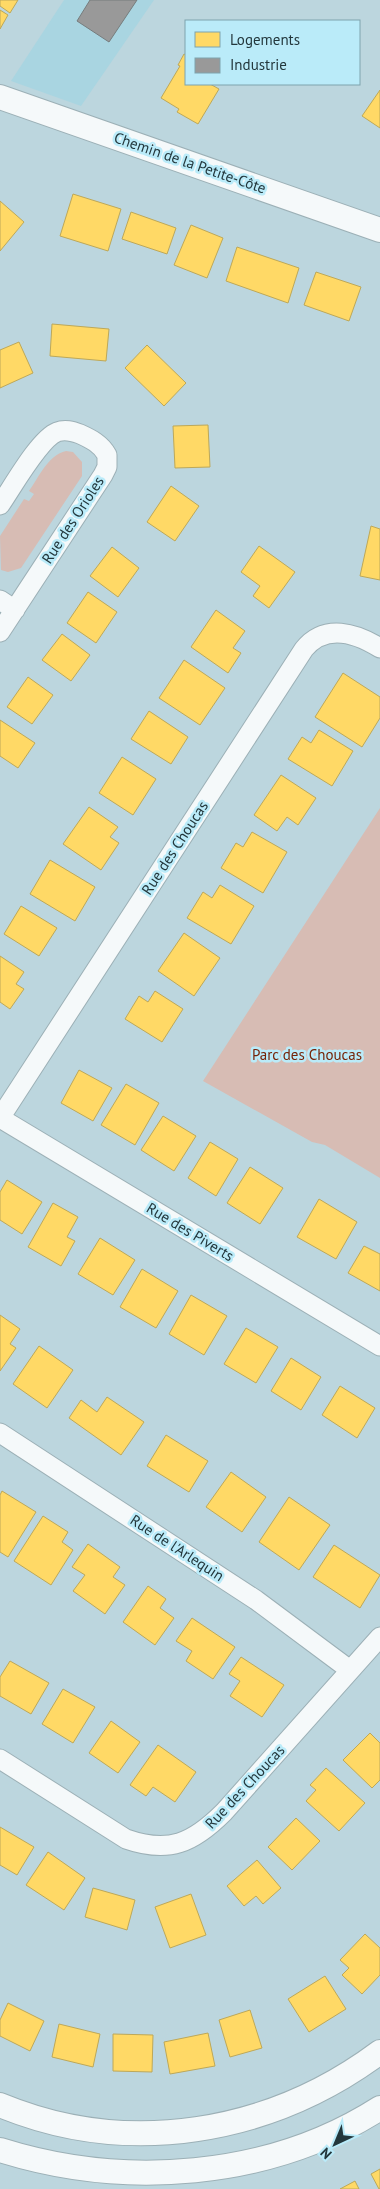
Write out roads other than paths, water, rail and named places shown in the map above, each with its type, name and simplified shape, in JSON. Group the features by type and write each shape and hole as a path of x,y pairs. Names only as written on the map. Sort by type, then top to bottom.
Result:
{"street":[{"name":"Chemin de la Petite-Côte","path":"0,97 380,230"},
{"name":"Rue des Orioles","path":"0,505 38,449 52,435 66,430 73,432 98,443 107,454 107,467 103,475 7,605 0,632"},
{"name":"Rue des Choucas","path":"0,1118 304,649 316,638 324,634 341,632 359,636 380,648"},
{"name":"Rue des Piverts","path":"0,1118 380,1346"},
{"name":"Rue de l'Arlequin","path":"0,1433 256,1600 350,1670"},
{"name":"Rue des Choucas","path":"0,1759 126,1839 148,1845 173,1844 194,1837 212,1824 380,1637"},
{"path":"0,2106 50,2121 103,2131 130,2133 177,2132 220,2126 283,2107 319,2092 380,2052"},
{"path":"0,2150 36,2162 89,2172 140,2176 192,2173 236,2165 287,2152 333,2134 380,2108"}],"park label":[{"name":"Parc des Choucas","path":"307,1055"}]}
